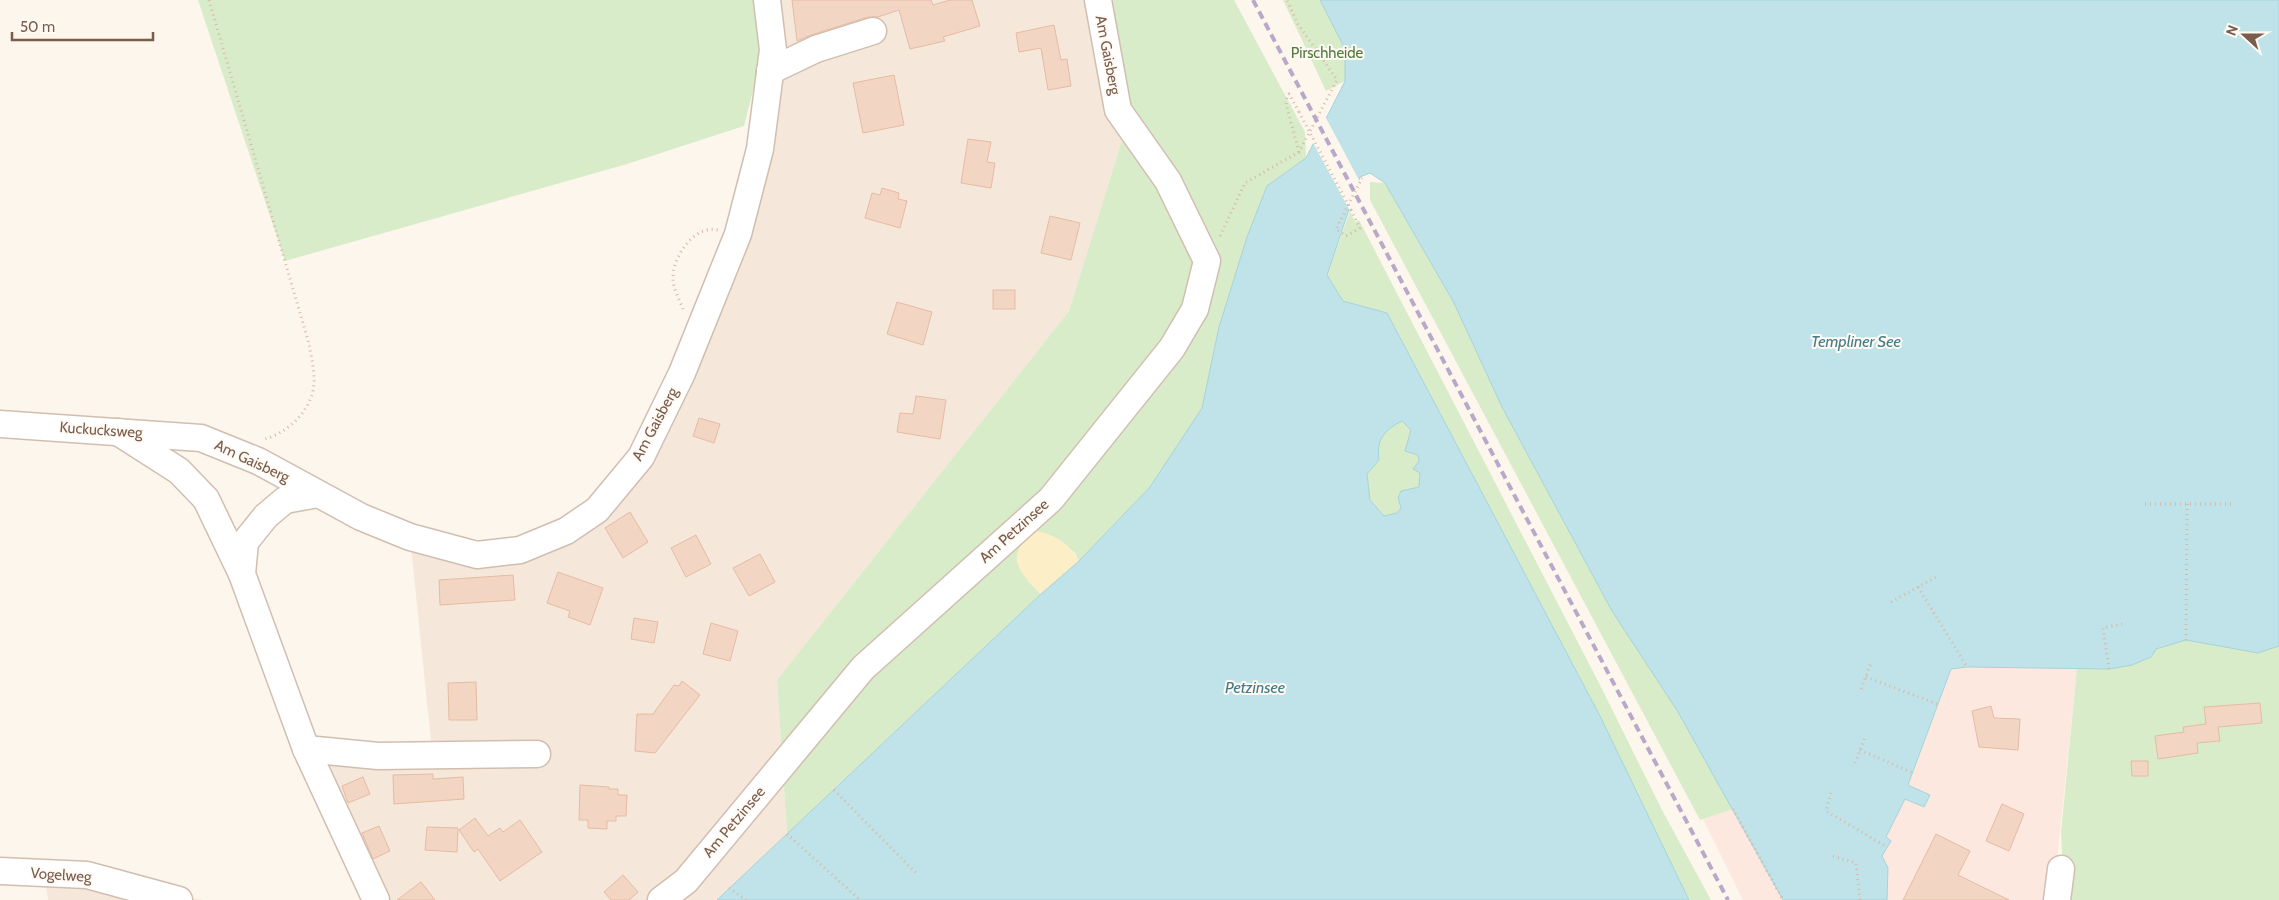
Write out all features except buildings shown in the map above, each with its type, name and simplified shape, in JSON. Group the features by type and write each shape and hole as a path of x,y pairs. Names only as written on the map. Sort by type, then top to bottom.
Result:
{"street":[{"name":"Am Gaisberg","path":"201,438 258,461 361,517 410,537 477,555 520,550 566,531 597,510 641,457 682,373 738,234 760,149 773,50 767,0"},
{"name":"Am Gaisberg","path":"1098,0 1118,110 1168,181 1207,261"},
{"path":"770,71 816,49 872,31"},
{"name":"Am Petzinsee","path":"661,900 686,881 863,668 1051,499 1172,348 1194,309 1207,261"},
{"name":"Kuckucksweg","path":"0,424 201,438"},
{"path":"117,431 179,471 206,499 242,574 306,749 376,900"},
{"path":"242,574 245,542 266,516 285,500 318,494"},
{"path":"306,749 378,756 537,754"},
{"path":"2057,900 2061,870"},
{"name":"Vogelweg","path":"0,871 87,875 179,900"}],"path":[{"path":"209,0 309,344 314,381 310,402 296,421 278,435 261,440"},
{"path":"1207,261 1245,183 1299,152 1337,80 1298,24 1286,0"},
{"path":"1299,152 1286,104 1289,94 1299,112 1351,210 1360,228 1346,236 1336,228 1362,178"},
{"path":"700,330 688,323 673,280 677,258 685,245 698,234 712,228 738,234"},
{"path":"2145,504 2232,504"},
{"path":"2186,640 2187,504"},
{"path":"1891,602 1938,576"},
{"path":"1918,587 1967,667"},
{"path":"2109,669 2103,628 2122,624"},
{"path":"1861,689 1871,663"},
{"path":"1866,677 1936,704"},
{"path":"1855,763 1865,738"},
{"path":"1860,750 1913,773"},
{"path":"834,790 917,874"},
{"path":"1831,793 1826,812 1887,847"},
{"path":"1733,809 1783,900"},
{"path":"787,834 860,900"},
{"path":"1833,856 1856,863 1860,900"},
{"path":"729,888 746,900"}],"shaded area":[{"path":"767,0 1093,0 1122,140 1069,311 777,680 787,834 717,900 376,900 306,749 432,751 410,537 477,555 566,531 641,457 738,234"},
{"path":"1967,667 2077,668 2053,900 1887,900 1888,868 1882,856 1890,842 1885,837 1905,799 1930,795 1908,786 1951,669"},
{"path":"1733,809 1783,900 1743,900 1703,819"},
{"path":"44,873 204,900 48,900"}],"green space":[{"path":"198,0 756,0 759,67 744,126 627,164 285,261"},
{"path":"1093,0 1234,0 1305,132 1306,158 1267,186 1247,237 1219,327 1202,408 1150,487 1079,561 1075,553 1061,541 1027,580 1041,594 787,834 777,680 1069,311 1122,140"},
{"name":"Pirschheide","path":"1283,0 1320,0 1345,49 1345,81 1326,91"},
{"path":"1370,182 1385,183 1454,303 1502,407 1612,611 1678,712 1733,809 1700,820 1370,200"},
{"path":"1350,211 1355,222 1359,220 1599,683 1662,810 1711,900 1689,900 1600,716 1387,313 1343,301 1327,275"},
{"path":"1401,421 1411,430 1405,451 1418,455 1419,487 1398,498 1401,508 1397,513 1384,516 1370,500 1367,474 1379,460 1378,453 1382,436"},
{"path":"2186,640 2258,653 2279,646 2279,900 2059,900 2063,872 2061,832 2077,668 2109,669 2151,657 2156,649"}],"sand":[{"path":"1037,531 1050,535 1067,545 1079,561 1041,594 1025,578 1017,562 1020,547 1026,539"}],"water":[{"name":"Templiner See","path":"1320,0 2279,0 2279,646 2258,653 2186,640 2156,649 2151,657 2132,665 2109,669 1967,667 1951,669 1908,785 1930,795 1924,807 1905,799 1886,837 1891,841 1882,856 1888,868 1887,900 1783,900 1678,712 1612,611 1502,407 1454,303 1385,183 1370,173 1360,177 1327,275 1343,301 1387,313 1600,716 1689,900 717,900 1041,594 1079,561 1150,487 1202,408 1219,327 1247,237 1267,186 1306,158 1345,81 1345,49","holes":["1402,421 1411,430 1405,451 1418,455 1419,461 1413,469 1420,473 1419,487 1401,491 1398,498 1401,508 1397,513 1384,516 1370,500 1367,474 1379,460 1380,441 1386,432"]}],"pier":[{"path":"1325,116 1360,182 1350,211 1312,141"}],"railway":[{"path":"1253,0 1728,900"}],"water label":[{"name":"Petzinsee","path":"1255,687"}]}
